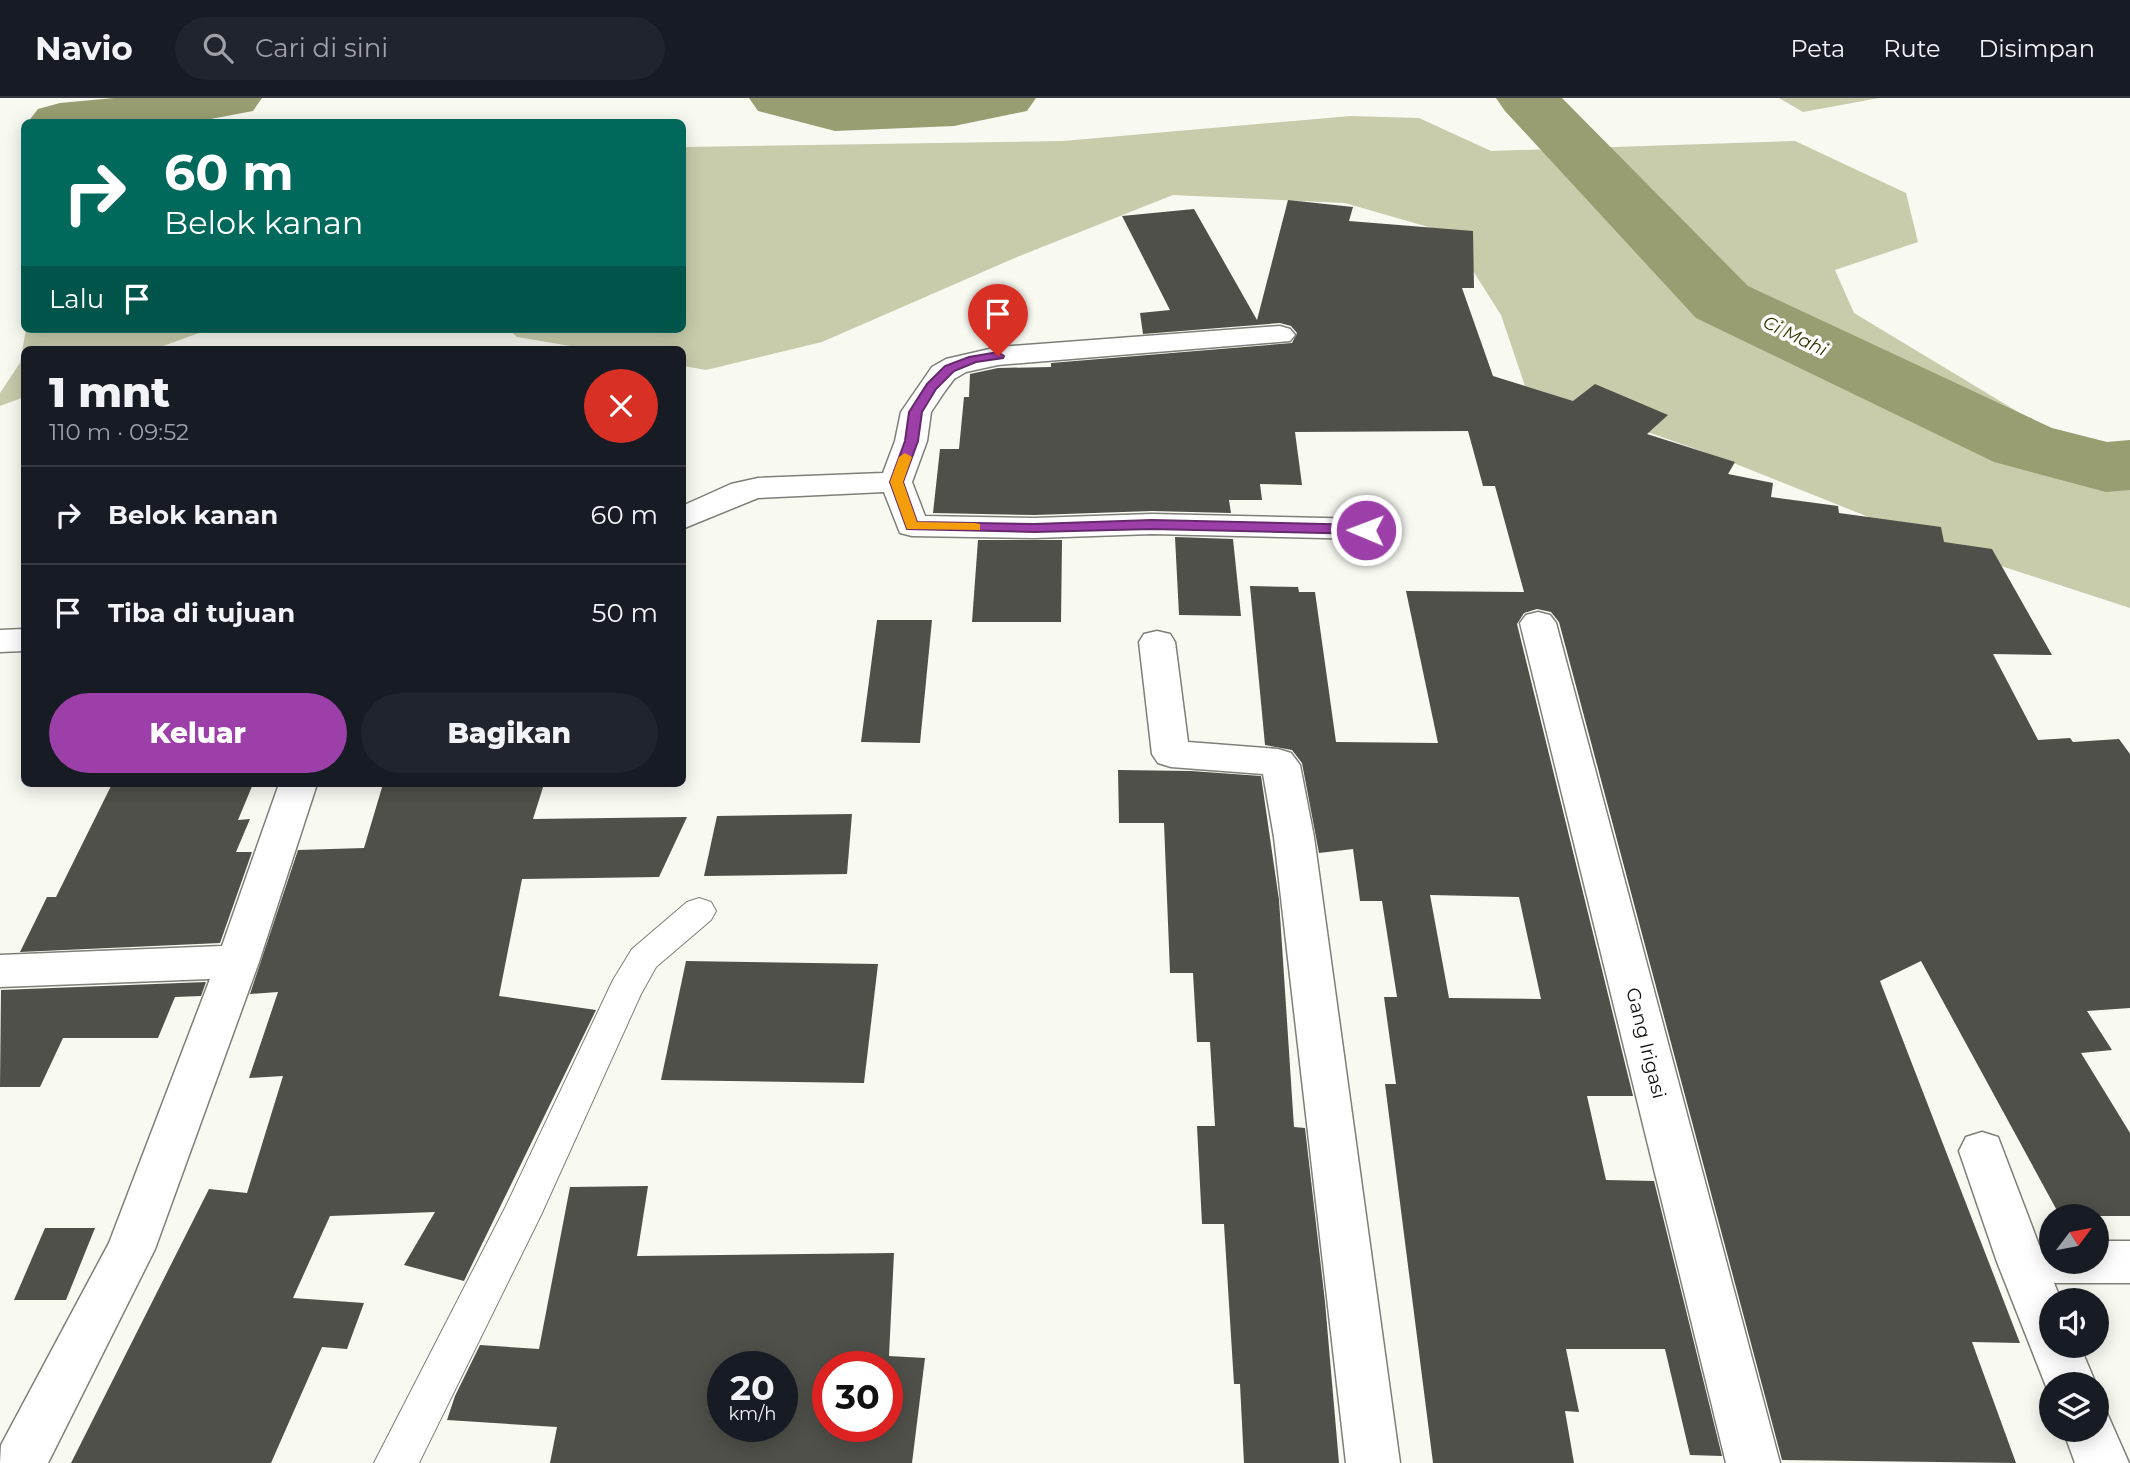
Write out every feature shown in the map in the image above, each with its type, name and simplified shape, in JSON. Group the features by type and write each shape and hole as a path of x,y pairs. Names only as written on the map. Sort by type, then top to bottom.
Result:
{"street":[{"path":"1280,335 998,356 956,365 943,373 916,412 911,441 896,482 912,526 1034,528 1152,524 1366,530"},
{"path":"686,517 742,491 758,488 896,482"},
{"name":"Gang Irigasi","path":"1538,623 1753,1463"},
{"path":"0,640 21,640"},
{"path":"1157,642 1171,754 1239,758 1278,762 1281,765 1294,837 1373,1463"},
{"path":"20,1463 131,1249 238,962 297,787"},
{"path":"0,971 238,962"},
{"path":"1982,1151 2039,1258"},
{"path":"2109,1262 2130,1262"},
{"path":"2094,1442 2102,1463"}],"lane":[{"path":"396,1463 521,1215 625,990 644,958 699,911"}],"green space":[{"path":"1779,98 1879,98 1803,112"},
{"path":"1351,116 1419,118 1491,151 1795,141 1906,193 1918,242 1835,270 1854,313 2040,425 2130,473 2130,608 1946,548 1721,458 1526,389 1501,315 1449,233 1345,203 1173,195 1017,257 822,342 706,370 686,367 686,346 570,346 517,337 512,333 686,333 686,147 1063,141"},
{"path":"25,333 199,333 163,346 23,346"},
{"path":"21,357 21,398 0,406 0,393"}],"building":[{"path":"1288,200 1353,207 1349,221 1473,231 1474,288 1462,288 1493,376 1573,401 1595,384 1668,415 1647,434 1735,462 1728,474 1773,483 1771,497 1838,506 1839,513 1941,527 1944,542 1992,549 2052,655 1993,654 2038,740 2070,738 2073,742 2119,739 2130,754 2130,1008 2087,1011 2112,1050 2081,1053 2130,1133 2130,1216 2109,1216 2109,1204 2053,1204 1921,961 1880,981 2020,1343 1972,1342 2016,1463 1782,1460 1559,622 1551,612 1537,609 1524,613 1517,624 1633,1096 1587,1096 1606,1180 1654,1181 1722,1456 1690,1455 1665,1349 1566,1349 1579,1412 1565,1411 1574,1463 1433,1463 1385,1084 1396,1084 1384,997 1397,997 1382,901 1360,901 1353,849 1319,853 1302,763 1292,750 1265,745 1250,586 1298,587 1299,592 1315,592 1336,742 1438,743 1406,591 1524,592 1495,486 1483,486 1468,431 1295,432 1302,485 1260,484 1262,500 1229,500 1231,513 933,513 940,449 959,449 964,397 969,397 970,374 998,368 1051,367 1051,363 1292,343 1297,333 1291,326 1280,323 1143,334 1140,313 1170,310 1122,216 1194,209 1257,320","holes":["1430,895 1519,897 1541,999 1449,998"]},
{"path":"1175,537 1233,539 1241,616 1179,615"},
{"path":"978,540 1062,540 1061,622 972,622"},
{"path":"877,620 932,620 920,743 861,742"},
{"path":"1118,770 1261,776 1279,900 1294,1127 1305,1128 1325,1302 1339,1463 1244,1463 1240,1384 1234,1384 1224,1224 1202,1224 1197,1126 1215,1126 1210,1042 1197,1042 1193,973 1170,973 1164,823 1119,823"},
{"path":"111,787 252,787 238,820 250,819 236,852 252,852 220,943 20,952 47,897 56,897"},
{"path":"382,787 543,787 533,819 687,817 659,877 522,879 499,996 596,1010 464,1281 404,1265 435,1212 330,1216 293,1298 364,1303 347,1349 322,1347 271,1463 71,1463 209,1189 247,1193 283,1076 249,1078 278,992 250,994 298,850 364,848"},
{"path":"852,814 847,874 704,876 717,816"},
{"path":"686,961 878,964 864,1083 661,1080"},
{"path":"206,982 201,996 175,997 158,1038 63,1038 40,1087 0,1087 1,990"},
{"path":"648,1186 637,1256 894,1253 889,1351 812,1351 812,1442 903,1442 903,1357 925,1358 912,1463 550,1463 557,1427 447,1420 455,1396 480,1345 539,1349 570,1187"},
{"path":"45,1228 95,1228 66,1300 14,1300"}],"waterway":[{"name":"Ci Mahi","path":"92,119 231,98"},
{"name":"Ci Mahi","path":"780,98 835,112 954,107 1005,98"},
{"name":"Ci Mahi","path":"1527,98 1722,302 2023,445 2106,467 2130,465"}],"slow traffic":[{"path":"905,457 896,482 912,526 975,527"}],"route":[{"path":"998,356 974,359 950,368 932,387 916,412 911,441 896,482 912,526 1034,528 1152,524 1366,530"}]}
